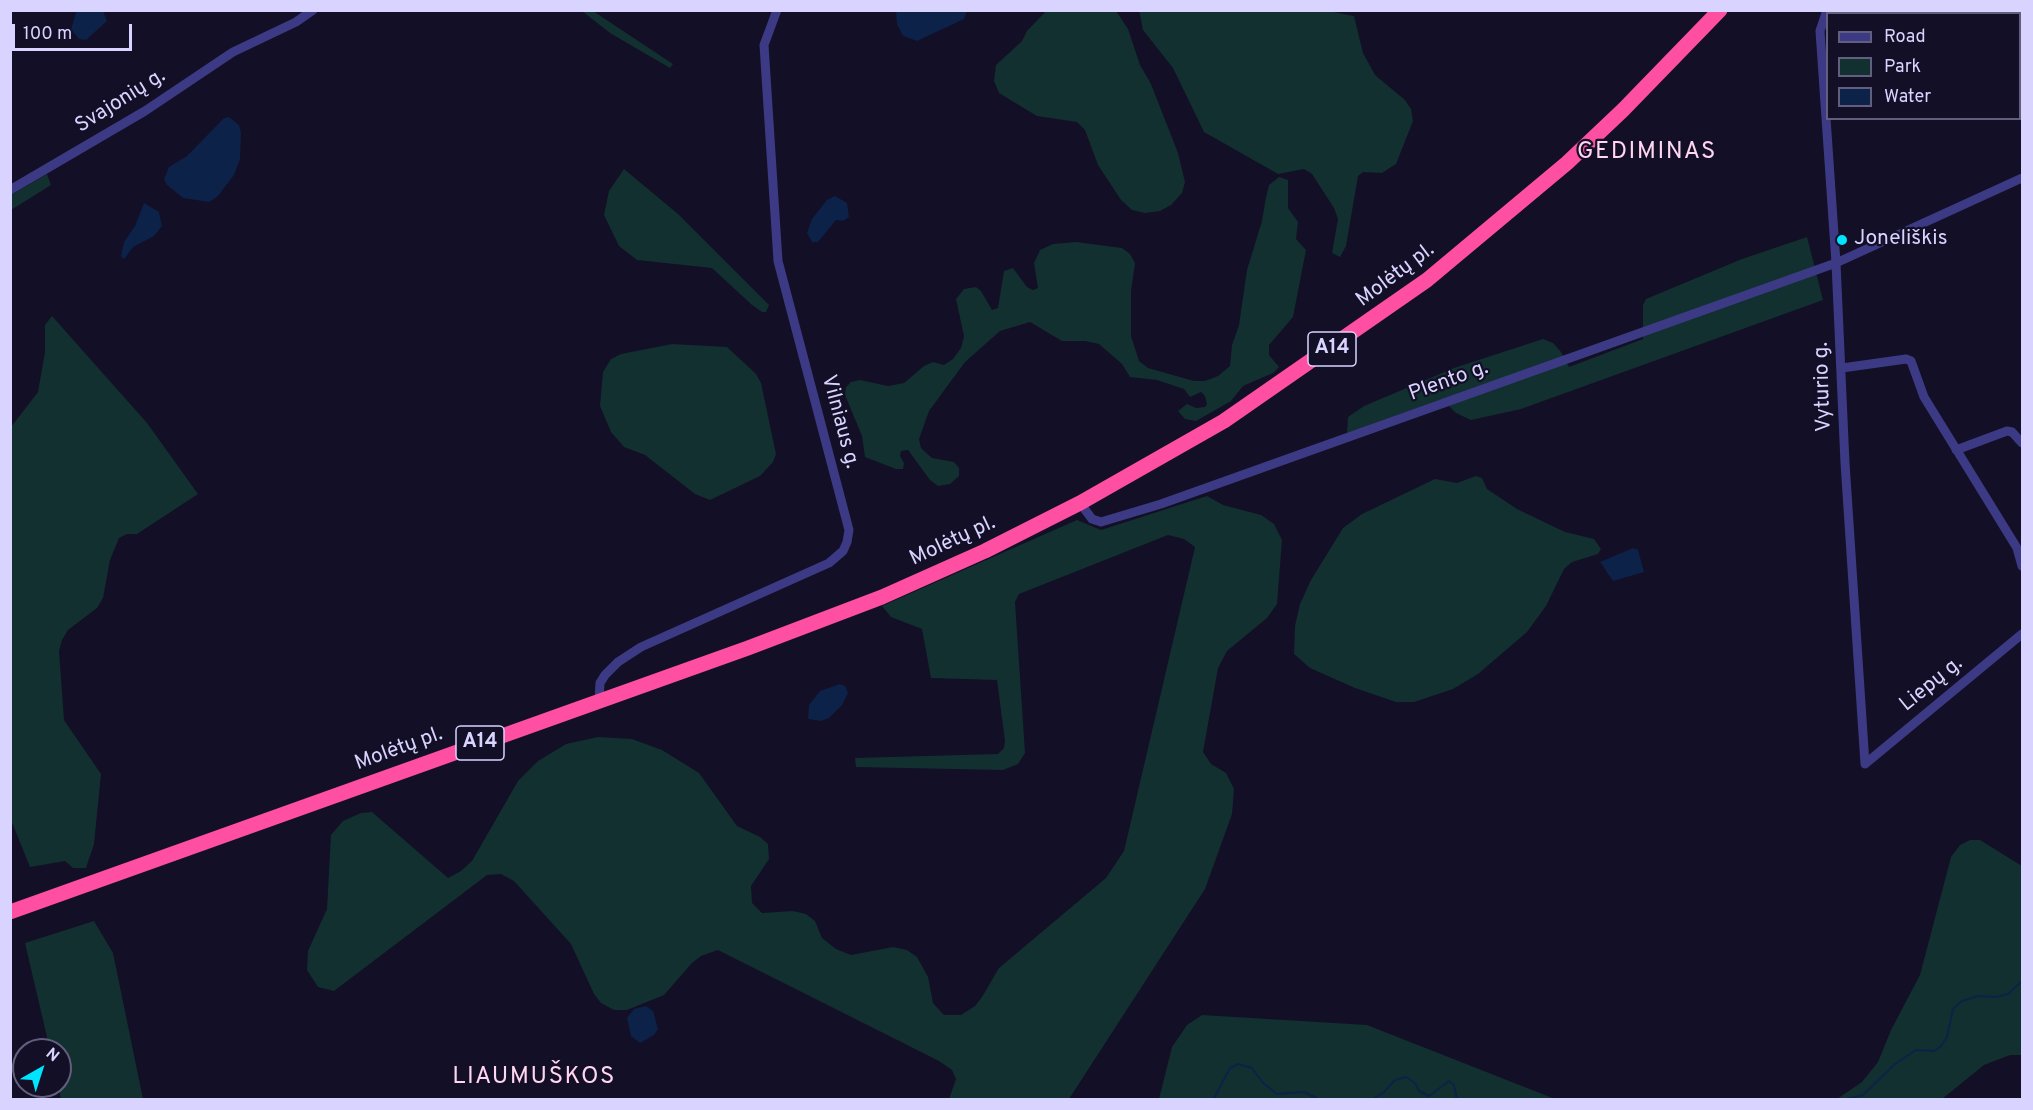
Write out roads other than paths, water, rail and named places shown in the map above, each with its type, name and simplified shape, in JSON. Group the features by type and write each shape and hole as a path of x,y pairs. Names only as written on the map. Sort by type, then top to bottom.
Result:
{"highway":[{"name":"Molėtų pl.","path":"10,912 882,597 985,551 1080,503 1224,421 1302,370 1427,280 1567,163 1656,77 1720,10"}],"street":[{"name":"Svajonių g.","path":"10,190 146,111 233,52 296,22 313,10"},
{"name":"Vilniaus g.","path":"599,700 600,683 605,675 618,662 641,647 829,563 843,550 847,542 849,530 778,261 764,45 777,10"},
{"name":"Vyturio g.","path":"1826,13 1820,31 1826,118"},
{"name":"Vyturio g.","path":"1826,120 1842,368 1845,464 1865,764"},
{"path":"1836,263 2022,178"},
{"name":"Plento g.","path":"1080,503 1092,519 1101,522 1161,504 1836,263"},
{"path":"1842,368 1906,359 1911,362 1924,397 2017,548 2022,566"},
{"path":"1956,450 2007,431 2012,432 2022,443"},
{"name":"Liepų g.","path":"1865,764 2022,634"}],"water":[{"path":"77,10 103,11 107,21 86,40 79,39 71,29"},
{"path":"896,11 967,11 964,19 917,41 903,36 897,24"},
{"path":"229,117 239,125 241,133 240,159 234,175 218,196 209,202 183,198 167,185 164,179 169,167 187,156 224,118"},
{"path":"835,196 847,203 849,217 843,221 836,220 818,242 812,242 807,233 812,219 827,200"},
{"path":"144,203 159,212 162,226 154,236 133,247 124,259 121,256 124,242 135,226"},
{"path":"1633,548 1638,550 1644,572 1613,581 1600,562"},
{"path":"840,684 845,686 848,693 842,705 829,718 821,721 808,719 809,705 820,691"},
{"path":"646,1006 653,1011 658,1029 654,1035 640,1043 631,1036 627,1018 634,1009"}],"waterway":[{"path":"1843,1100 1863,1095 1895,1064 1916,1050 1934,1051 1941,1046 1947,1037 1953,1009 1962,1001 1978,996 1996,997 2008,994 2022,981"},
{"path":"1213,1100 1230,1068 1238,1064 1252,1068 1263,1083 1277,1094 1304,1092 1320,1100"},
{"path":"1371,1100 1383,1093 1395,1080 1406,1077 1415,1083 1419,1091 1429,1096 1449,1081 1454,1085 1457,1100"}],"place":[{"name":"Joneliškis","path":"1842,240"}],"district":[{"name":"GEDIMINAS","path":"1647,153"},
{"name":"LIAUMUŠKOS","path":"534,1078"}]}
